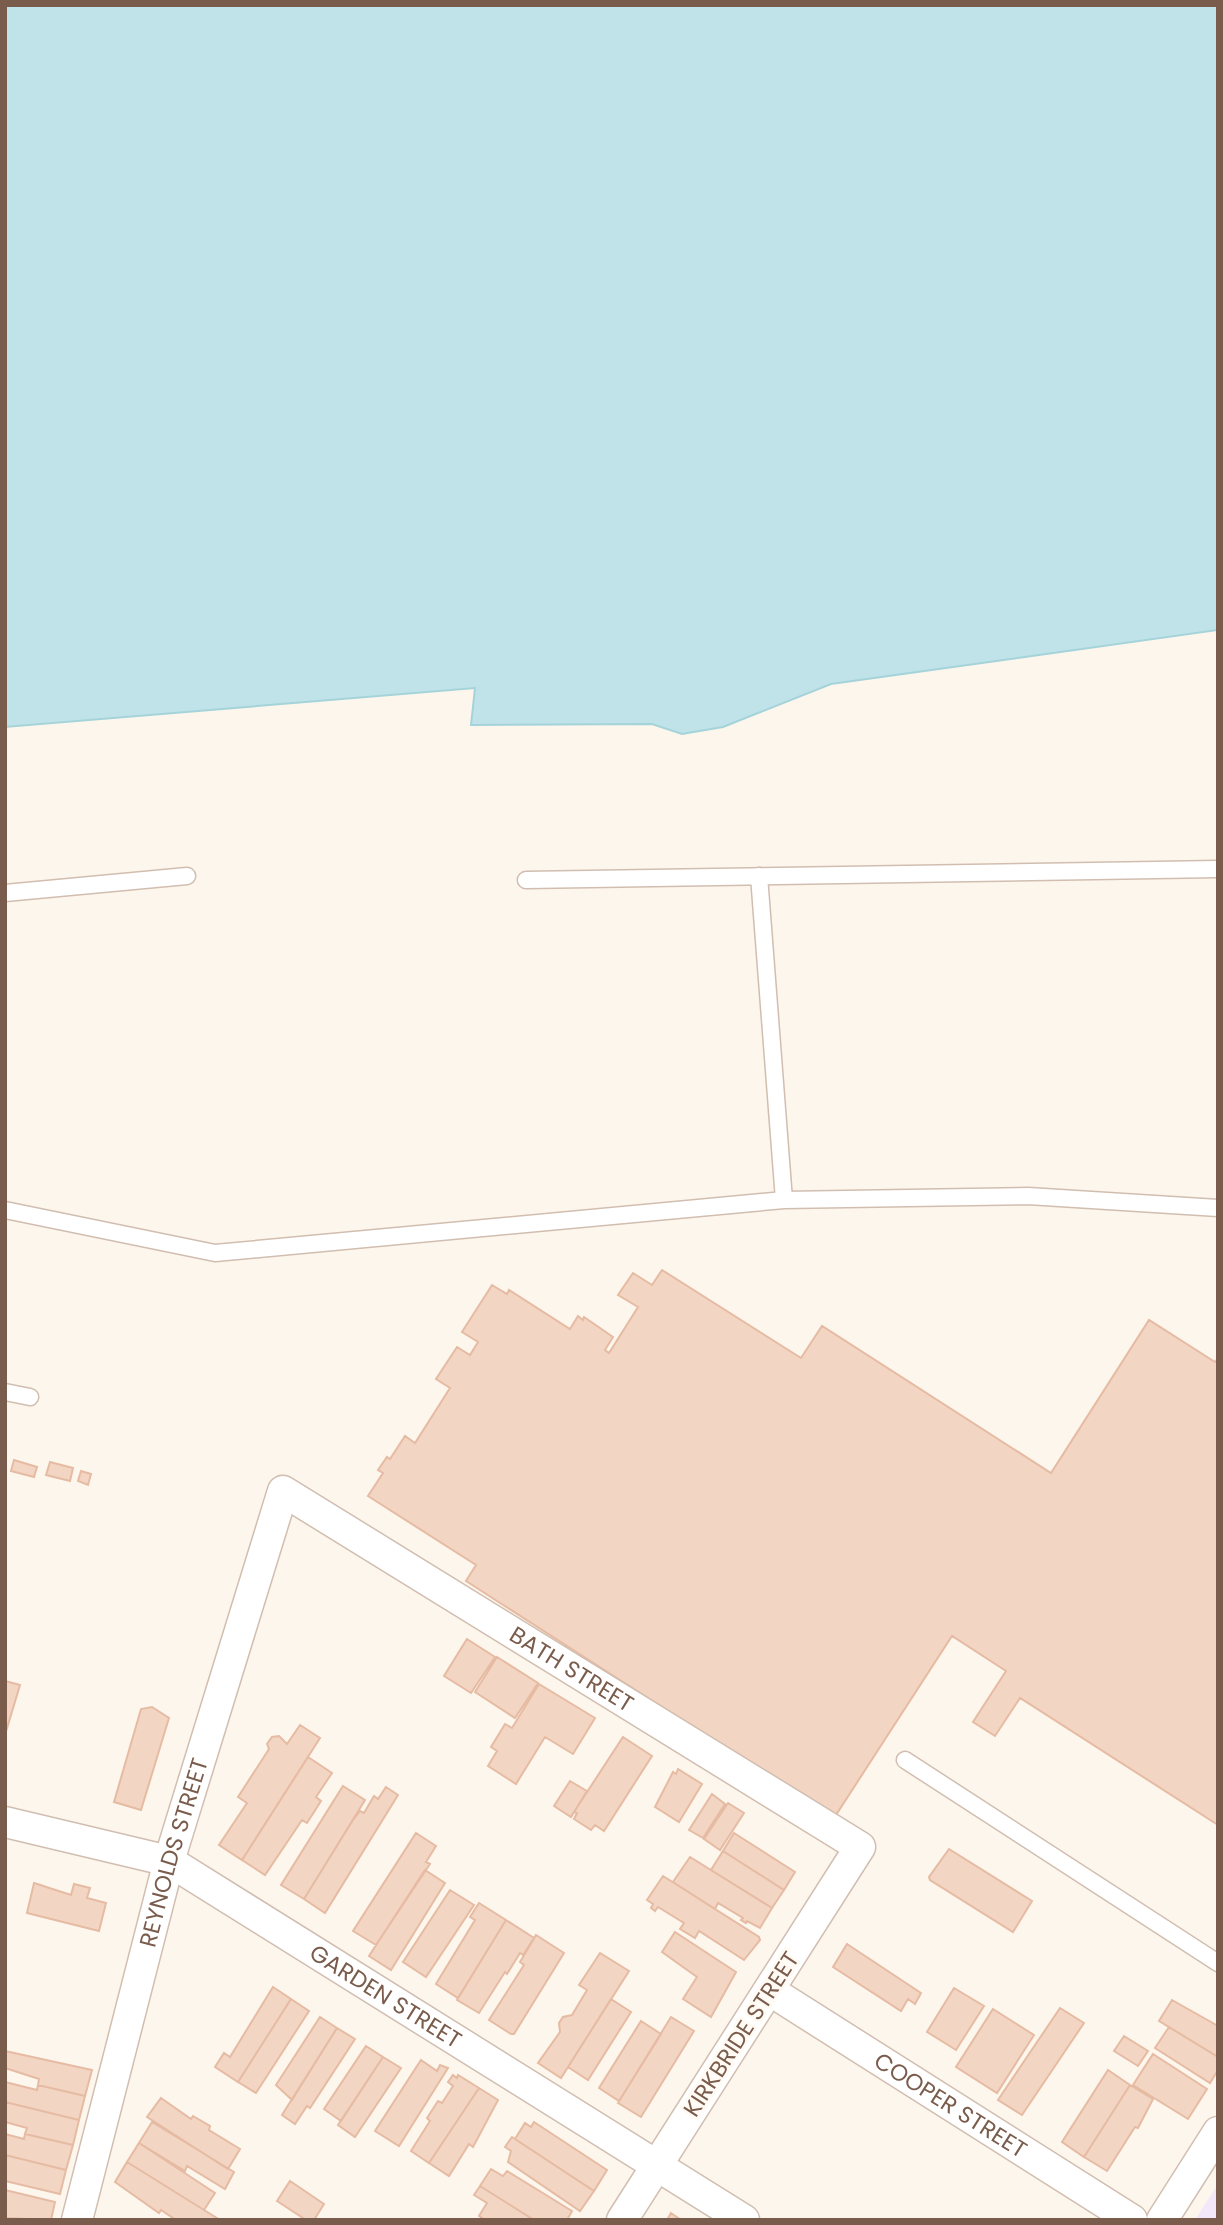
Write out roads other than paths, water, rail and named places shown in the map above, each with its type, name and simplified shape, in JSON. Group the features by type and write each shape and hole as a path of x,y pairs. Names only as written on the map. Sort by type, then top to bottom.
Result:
{"street":[{"name":"BATH STREET","path":"283,1491 860,1847"},
{"name":"REYNOLDS STREET","path":"77,2220 169,1861 283,1491"},
{"name":"GARDEN STREET","path":"5,1822 169,1861 744,2220"},
{"name":"KIRKBRIDE STREET","path":"622,2220 860,1847"},
{"name":"COOPER STREET","path":"769,1990 1132,2220"},
{"path":"1162,2220 1218,2132"}],"lane":[{"path":"526,880 1218,869"},
{"path":"5,893 187,876"},
{"path":"759,876 784,1200"},
{"path":"5,1210 215,1253 784,1200 1028,1196 1218,1209"},
{"path":"5,1392 30,1397"},
{"path":"905,1760 1218,1963"}],"water":[{"path":"5,5 1218,5 1218,630 831,684 723,727 682,734 652,724 471,725 475,688 5,727"}]}
